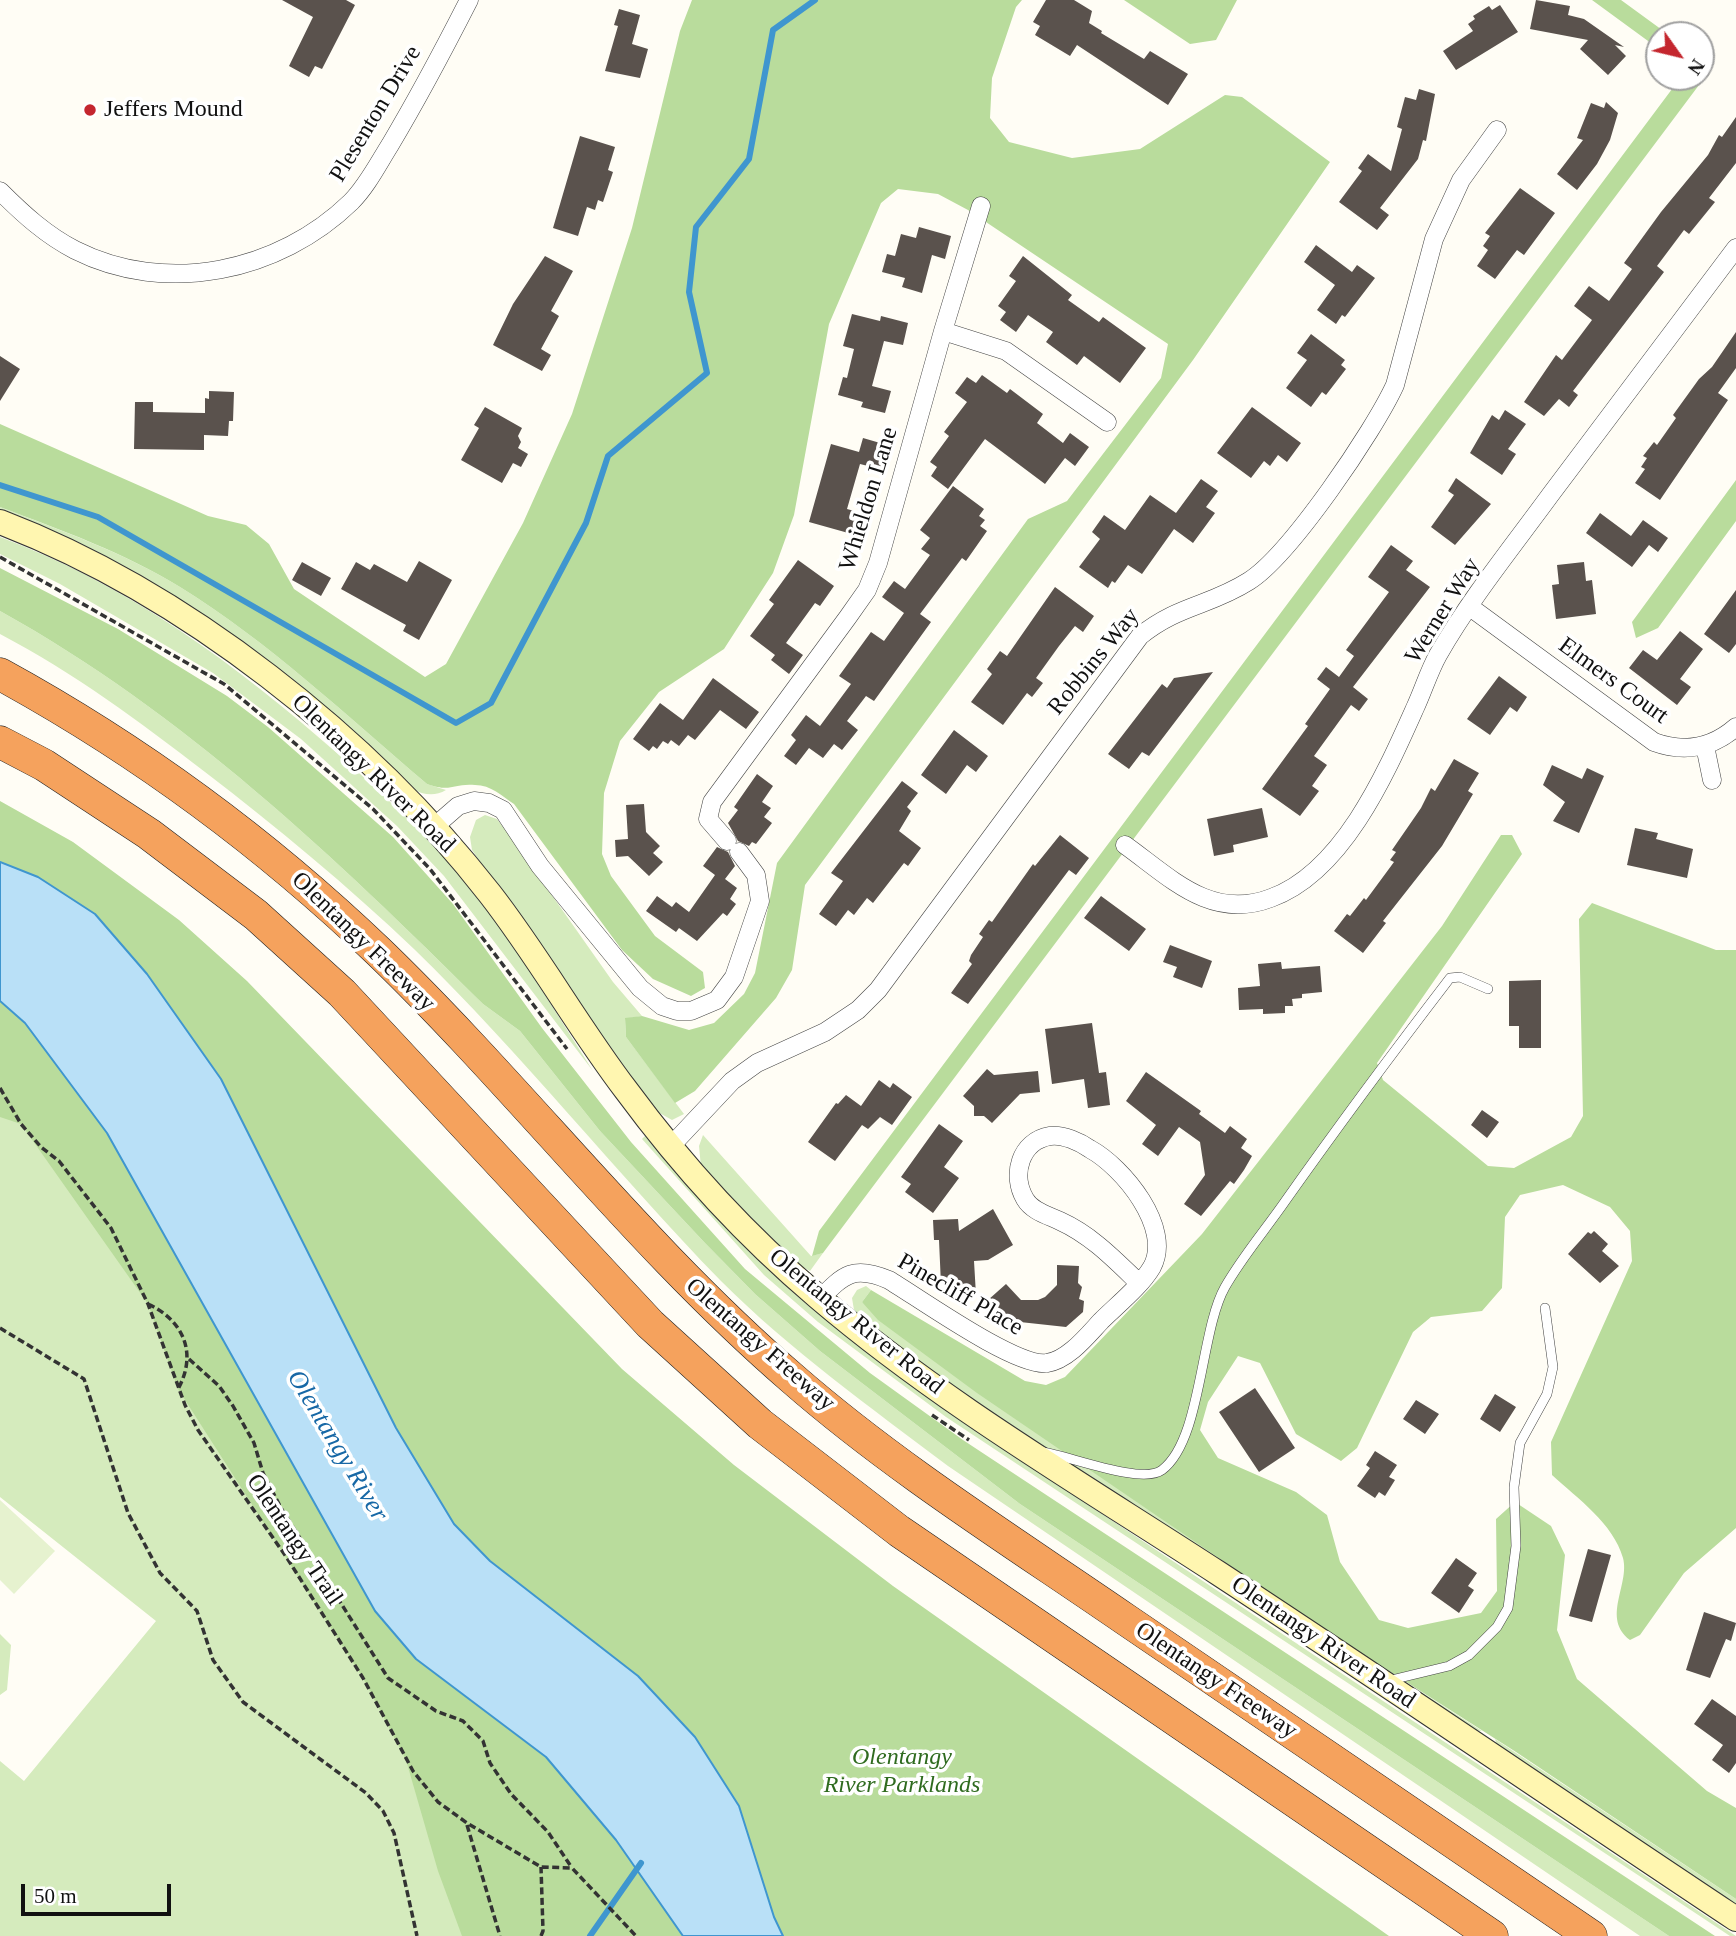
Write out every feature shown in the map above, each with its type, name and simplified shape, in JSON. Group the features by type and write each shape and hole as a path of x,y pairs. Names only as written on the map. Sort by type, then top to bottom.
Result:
{"highway":[{"name":"Olentangy Freeway","path":"0,674 74,717 182,788 292,873 380,953 429,1003 690,1285 796,1382 931,1485 1591,1936"},
{"path":"0,742 44,765 149,834 256,915 361,1013 650,1324 760,1424 899,1531 1492,1936"}],"main road":[{"name":"Olentangy River Road","path":"0,522 120,580 221,640 327,724 435,826 493,898 623,1087 670,1147 717,1201 820,1299 940,1391 1383,1682 1736,1919"}],"street":[{"name":"Plesenton Drive","path":"0,191 35,226 76,251 133,270 178,274 232,269 279,253 319,230 352,201 367,182 402,126 469,0"},
{"name":"Robbins Way","path":"670,1147 733,1082 757,1063 825,1032 858,1010 878,990 1140,636 1161,619 1188,606 1223,597 1243,585 1286,545 1371,429 1388,401 1395,385 1441,220 1461,180 1497,130"},
{"name":"Whieldon Lane","path":"435,826 458,806 474,801 489,803 503,810 540,866 640,988 662,1006 677,1012 705,1007 717,1000 734,977 760,901 756,875 708,819 712,802 848,617 875,572 981,206"},
{"name":"Werner Way","path":"1125,845 1206,900 1230,906 1251,905 1274,897 1299,882 1345,838 1386,772 1437,656 1470,607 1736,248"},
{"path":"943,331 1006,351 1107,422"},
{"name":"Elmers Court","path":"1470,607 1654,742 1670,748 1705,746 1723,738 1736,727"},
{"path":"1705,746 1712,780"},
{"name":"Pinecliff Place","path":"820,1299 842,1277 854,1272 877,1275 1006,1352 1032,1362 1047,1363 1061,1358 1084,1339 1139,1283 1151,1268 1157,1242 1155,1230 1121,1171 1092,1149 1074,1141 1050,1136 1034,1143 1023,1156 1017,1172 1020,1190 1028,1204 1082,1231 1139,1283"}],"lane":[{"path":"1028,1449 1070,1456 1125,1473 1158,1473 1174,1460 1191,1415 1223,1289 1353,1105 1450,978 1460,977 1489,989"},
{"path":"1383,1682 1450,1666 1469,1655 1497,1627 1508,1608 1516,1546 1514,1487 1520,1443 1547,1394 1553,1367 1545,1308"}],"path":[{"name":"Olentangy Trail","path":"0,1088 21,1124 41,1147 60,1161 111,1228 148,1304 178,1389 198,1430 287,1558 363,1678 413,1771 438,1802 467,1823 541,1867 572,1868"},
{"path":"148,1304 166,1312 176,1323 187,1344 189,1359 178,1389"},
{"path":"0,1328 84,1379 128,1513 160,1573 197,1611 213,1660 229,1684 260,1717 366,1793 383,1811 394,1833 417,1936"},
{"path":"189,1359 219,1386 233,1406 254,1443 263,1473 286,1518 388,1678 436,1711 463,1721 483,1741 490,1763 511,1794 548,1832 572,1868 636,1936"},
{"path":"467,1823 500,1936"},
{"path":"541,1867 541,1936"}],"green space":[{"path":"692,0 1022,0 1016,7 992,78 990,118 1009,142 1072,158 1140,149 1225,95 1242,97 1330,162 1193,360 805,885 792,970 776,998 695,1091 675,1103 626,1037 625,1018 642,1016 689,1030 714,1023 744,994 755,973 777,863 1028,519 1067,501 1161,378 1168,344 968,210 938,194 898,189 881,203 829,324 794,515 773,573 724,649 659,692 620,741 604,793 602,854 611,876 655,936 703,972 705,988 691,996 653,979 622,950 514,804 501,794 481,785 442,788 427,784 337,706 213,608 159,575 115,553 0,507 0,424 208,516 246,525 269,544 294,589 425,677 446,664 523,523 572,414 632,228 680,31"},
{"path":"1124,0 1237,0 1216,40 1190,44"},
{"path":"1592,0 1621,0 1650,21 1645,21 1645,39"},
{"path":"1671,91 1694,91 823,1253 812,1256 819,1231"},
{"path":"1736,480 1736,521 1658,628 1636,638 1632,622"},
{"path":"0,507 115,553 180,587 245,631 427,784 446,790 435,794 413,789 392,773 366,746 0,514"},
{"path":"0,537 92,578 179,630 260,689 355,769 423,834 469,886 518,953 593,1071 444,876 397,826 301,739 213,673 60,584 0,554"},
{"path":"0,568 118,629 227,696 268,727 393,837 453,904 542,1028 631,1142 745,1269 870,1373 963,1440 1715,1936 1669,1936 1020,1504 820,1351 755,1294 704,1242 600,1131 520,1031 483,1004 314,842 195,741 68,651 0,611"},
{"path":"0,611 68,651 195,741 314,842 483,1004 520,1031 600,1131 704,1242 755,1294 820,1351 1020,1504 1669,1936 1640,1936 948,1466 831,1377 775,1331 721,1281 493,1030 414,949 286,836 156,734 80,681 0,634"},
{"name":"Olentangy River Parklands","path":"0,801 73,842 179,920 247,981 622,1369 734,1465 893,1586 1389,1936 783,1936 774,1917 739,1806 695,1738 638,1676 490,1561 454,1524 396,1428 38,877 0,862"},
{"path":"485,815 497,819 613,982 642,1016 625,1019 626,1037 684,1114 672,1120 656,1111 620,1066 472,850 470,837 476,820"},
{"path":"1501,835 1512,835 1522,854 1377,1063 1383,1080 1488,1166 1514,1168 1571,1137 1583,1116 1579,919 1592,903 1716,950 1736,950 1736,1528 1684,1573 1640,1635 1630,1640 1618,1622 1618,1601 1624,1568 1618,1545 1594,1512 1552,1475 1551,1442 1632,1261 1630,1231 1610,1207 1563,1185 1520,1195 1505,1217 1502,1288 1482,1311 1431,1317 1413,1332 1357,1448 1341,1461 1296,1434 1260,1363 1238,1356 1208,1402 1200,1430 1218,1458 1296,1492 1327,1515 1340,1562 1379,1620 1408,1628 1481,1613 1497,1591 1496,1519 1515,1502 1551,1526 1565,1555 1557,1630 1577,1679 1707,1791 1736,1808 1736,1899 1516,1752 1317,1625 977,1393 878,1320 862,1302 871,1290 1025,1381 1046,1385 1065,1377 1202,1234 1442,926"},
{"path":"0,1001 683,1936 0,1936 0,1761 24,1781 156,1621 0,1497"},
{"path":"0,1001 25,1023 107,1133 266,1417 416,1659 546,1757 616,1840 683,1936 462,1936 438,1871 406,1760 363,1678 178,1389 148,1304 21,1124 0,1117"},
{"path":"646,1135 768,1267 819,1314 937,1404 1736,1936 1730,1936 946,1417 818,1322 764,1275 642,1139"},
{"path":"703,1135 811,1256 823,1253 810,1271 795,1263 701,1167 699,1146"},
{"path":"866,1286 871,1290 862,1302 1317,1625 1482,1731 1471,1730 1018,1433 879,1333 854,1310 852,1298 857,1290"},
{"path":"0,1500 55,1551 14,1594 0,1580"},
{"path":"0,1634 11,1645 7,1690 0,1695"},
{"path":"1495,1739 1736,1899 1736,1907 1497,1746"}],"water":[{"name":"Olentangy River","path":"0,862 38,877 95,914 147,974 221,1079 396,1428 454,1524 490,1561 638,1676 695,1737 739,1806 774,1917 783,1936 683,1936 616,1840 546,1757 416,1659 375,1611 107,1133 25,1023 0,1001"}],"building":[{"path":"282,0 346,0 355,5 322,69 315,66 309,77 289,66 313,17"},
{"path":"1046,0 1074,0 1092,11 1089,23 1102,31 1101,33 1144,59 1150,51 1188,74 1168,105 1077,45 1070,56 1035,35 1040,26 1033,22"},
{"path":"1536,0 1570,6 1568,15 1584,19 1624,47 1615,45 1626,56 1608,75 1580,49 1588,40 1530,29"},
{"path":"1500,5 1518,32 1456,70 1443,51 1473,31 1468,24 1475,19 1473,16 1489,6 1492,10"},
{"path":"619,9 640,15 632,44 648,49 640,78 605,71 618,26 614,25"},
{"path":"1419,89 1435,94 1426,141 1423,140 1418,159 1380,208 1389,215 1377,230 1339,202 1362,171 1358,168 1368,154 1391,171 1402,129 1397,127 1405,97 1416,100"},
{"path":"1606,102 1618,113 1610,140 1597,164 1577,190 1557,174 1583,140 1577,138 1591,103 1604,108"},
{"path":"1736,117 1736,163 1709,198 1715,202 1689,234 1684,230 1657,266 1664,272 1573,391 1578,395 1569,407 1559,399 1544,416 1524,402 1556,355 1562,360 1592,320 1574,306 1589,286 1609,301 1632,269 1624,263 1661,212 1708,155 1719,135 1722,137"},
{"path":"580,136 615,147 608,170 613,172 603,202 598,200 595,210 587,207 578,236 553,228"},
{"path":"1520,188 1555,213 1524,255 1517,250 1495,279 1477,266 1488,250 1483,246 1490,236 1485,233"},
{"path":"919,227 951,236 945,259 932,255 922,293 902,287 905,278 882,272 887,254 895,256 901,234 916,238"},
{"path":"1316,245 1352,272 1357,265 1375,278 1345,317 1342,315 1336,324 1317,310 1335,285 1304,262"},
{"path":"545,256 573,271 551,311 559,316 541,349 551,355 542,371 493,345 513,304"},
{"path":"1023,256 1072,295 1068,300 1099,322 1103,317 1146,348 1120,383 1084,356 1077,365 1046,342 1053,332 1028,315 1016,332 1000,320 1006,312 998,306 1016,281 1009,276"},
{"path":"852,314 880,321 881,316 908,323 903,345 884,341 872,386 891,391 885,413 861,407 863,402 838,395 843,377 847,378 854,349 843,346"},
{"path":"1736,332 1736,368 1718,393 1728,400 1660,500 1635,483 1645,469 1641,467 1647,458 1643,456 1654,442 1657,445 1676,418 1673,415"},
{"path":"1311,334 1345,360 1341,365 1346,369 1326,395 1322,392 1311,407 1286,388 1307,360 1297,353"},
{"path":"0,356 20,369 0,401"},
{"path":"982,375 1007,393 1010,389 1043,414 1037,423 1063,443 1070,433 1089,447 1075,466 1065,458 1045,484 985,439 948,489 931,476 937,467 930,462 949,436 944,432 967,402 955,393 967,377 976,383"},
{"path":"209,391 234,392 233,421 229,421 228,436 204,435 204,450 134,449 135,402 153,402 153,412 205,413 205,398 209,399"},
{"path":"485,407 522,428 518,436 521,442 518,448 528,454 521,467 513,463 502,483 461,460 479,428 474,425"},
{"path":"1252,407 1301,443 1287,462 1278,455 1270,466 1264,461 1251,478 1217,453"},
{"path":"1505,410 1526,424 1508,449 1516,454 1502,475 1470,453 1492,415 1499,420"},
{"path":"863,438 887,445 880,469 860,464 847,509 865,514 859,536 809,522 831,444 859,452"},
{"path":"1456,478 1491,504 1455,545 1431,527 1454,495 1448,491"},
{"path":"1201,479 1218,491 1206,507 1215,513 1193,543 1174,529 1142,574 1128,565 1108,588 1079,567 1100,539 1092,532 1104,515 1125,530 1150,495 1176,513"},
{"path":"953,486 984,509 979,516 985,520 980,526 987,531 966,561 962,558 920,614 931,622 874,701 866,696 847,721 858,730 842,750 834,744 823,758 809,748 796,765 784,756 796,740 791,735 806,715 820,726 851,684 839,676 871,632 884,641 904,613 882,597 894,581 905,589 930,555 921,549 930,538 920,530"},
{"path":"1600,513 1631,536 1643,520 1668,538 1658,552 1649,545 1632,567 1586,533"},
{"path":"1391,545 1413,561 1406,570 1430,587 1353,687 1368,699 1359,711 1351,705 1314,756 1327,765 1312,786 1319,791 1300,816 1262,789 1308,726 1305,724 1330,689 1317,679 1326,667 1339,677 1354,656 1346,650 1389,592 1368,577"},
{"path":"798,560 834,586 820,606 815,603 786,643 803,655 789,674 771,660 775,655 750,636 774,604 769,600"},
{"path":"419,561 452,580 419,640 403,631 406,625 341,589 356,562 370,570 374,564 407,582"},
{"path":"302,562 331,578 321,596 292,580"},
{"path":"1584,562 1586,581 1592,580 1596,614 1556,619 1552,585 1559,584 1557,565"},
{"path":"1055,587 1094,616 1083,632 1075,626 1036,678 1043,683 1032,697 1027,693 1003,725 971,702 992,674 987,669 1000,651 1007,656"},
{"path":"1736,590 1736,644 1729,653 1704,634"},
{"path":"1680,631 1703,649 1680,679 1691,687 1677,705 1629,668 1643,650 1657,660"},
{"path":"1213,672 1149,756 1142,752 1129,769 1108,754 1162,684 1167,688 1174,678"},
{"path":"1499,676 1527,697 1517,712 1510,707 1490,735 1467,719"},
{"path":"713,678 759,712 746,729 720,710 695,740 688,735 679,746 671,740 668,744 663,741 657,749 653,746 649,751 633,739 660,703 683,720"},
{"path":"954,730 988,756 976,772 967,765 946,794 921,775"},
{"path":"1454,759 1479,773 1468,791 1473,794 1442,846 1383,921 1386,923 1363,953 1334,931 1347,914 1350,916 1364,898 1366,900 1394,862 1390,860 1396,852 1392,850 1421,808 1431,788 1435,791"},
{"path":"1552,765 1582,779 1587,768 1604,776 1579,833 1553,821 1565,802 1543,785"},
{"path":"757,774 773,786 762,802 771,808 764,817 772,823 756,844 752,842 749,846 738,841 728,823 738,810 734,807"},
{"path":"902,781 918,793 907,807 911,811 899,831 921,848 908,866 904,863 873,903 867,898 854,915 848,910 836,926 819,914 843,881 831,873"},
{"path":"644,804 646,832 660,846 653,853 663,862 649,876 628,856 616,857 615,840 628,839 626,805"},
{"path":"1262,808 1268,837 1233,845 1234,852 1214,856 1207,819"},
{"path":"1635,828 1658,833 1656,839 1693,849 1687,878 1627,865"},
{"path":"1060,835 1089,858 1076,875 1069,870 968,1004 951,993 972,964 969,961 971,955 983,937 979,934 989,920 992,922 1033,864 1035,866"},
{"path":"717,847 728,852 735,866 725,879 737,888 730,899 736,904 727,916 723,913 697,941 679,928 676,932 646,911 657,896 672,907 676,902 689,912 715,875 703,866"},
{"path":"1101,896 1146,929 1129,951 1084,918"},
{"path":"1170,945 1212,961 1202,988 1173,977 1177,967 1163,962"},
{"path":"1281,962 1282,969 1320,966 1322,992 1302,994 1302,998 1292,999 1293,1006 1285,1006 1285,1013 1263,1014 1263,1009 1239,1010 1238,988 1260,986 1258,964"},
{"path":"1541,980 1541,1048 1519,1048 1519,1026 1509,1026 1509,981"},
{"path":"1092,1023 1099,1073 1106,1072 1110,1105 1088,1108 1084,1079 1052,1084 1045,1029"},
{"path":"987,1069 994,1075 1038,1071 1040,1092 1020,1094 992,1123 984,1116 974,1116 974,1106 963,1096"},
{"path":"1146,1072 1201,1111 1199,1114 1225,1133 1230,1126 1247,1139 1241,1148 1252,1156 1244,1170 1234,1184 1230,1181 1201,1216 1184,1204 1205,1175 1200,1142 1179,1127 1158,1156 1142,1144 1156,1125 1126,1101"},
{"path":"879,1080 890,1088 893,1083 912,1097 892,1125 880,1117 868,1129 862,1125 835,1161 808,1142 836,1103 846,1095 861,1106"},
{"path":"1482,1110 1499,1122 1487,1138 1471,1125"},
{"path":"939,1124 963,1141 944,1167 959,1178 933,1213 905,1192 911,1184 901,1177"},
{"path":"993,1209 1013,1245 988,1260 974,1261 976,1295 954,1296 954,1285 941,1285 939,1240 934,1240 933,1220 958,1219 959,1231"},
{"path":"1594,1231 1608,1244 1602,1251 1619,1266 1600,1283 1568,1254 1588,1232 1591,1234"},
{"path":"1057,1265 1079,1266 1078,1283 1082,1287 1079,1299 1084,1301 1083,1312 1066,1327 1020,1322 1001,1313 988,1300 1006,1284 1021,1300 1038,1300 1045,1297 1057,1285"},
{"path":"1255,1388 1295,1448 1259,1472 1219,1412"},
{"path":"1495,1394 1516,1407 1500,1432 1480,1419"},
{"path":"1416,1400 1439,1414 1425,1434 1403,1419"},
{"path":"1375,1451 1397,1465 1389,1477 1395,1480 1385,1496 1379,1492 1375,1498 1357,1486 1370,1468 1366,1465"},
{"path":"1588,1549 1611,1555 1592,1622 1569,1616"},
{"path":"1456,1558 1477,1573 1468,1586 1474,1590 1459,1613 1431,1593"},
{"path":"1704,1612 1736,1623 1731,1641 1726,1639 1710,1678 1686,1670"},
{"path":"1712,1699 1736,1716 1736,1763 1729,1773 1712,1760 1723,1745 1694,1724"}],"waterway":[{"path":"0,485 98,517 456,723 491,703 586,523 608,456 707,373 689,292 696,227 749,159 773,30 815,0"},
{"path":"590,1936 641,1863"}],"place":[{"name":"Jeffers Mound","path":"90,110"}]}
